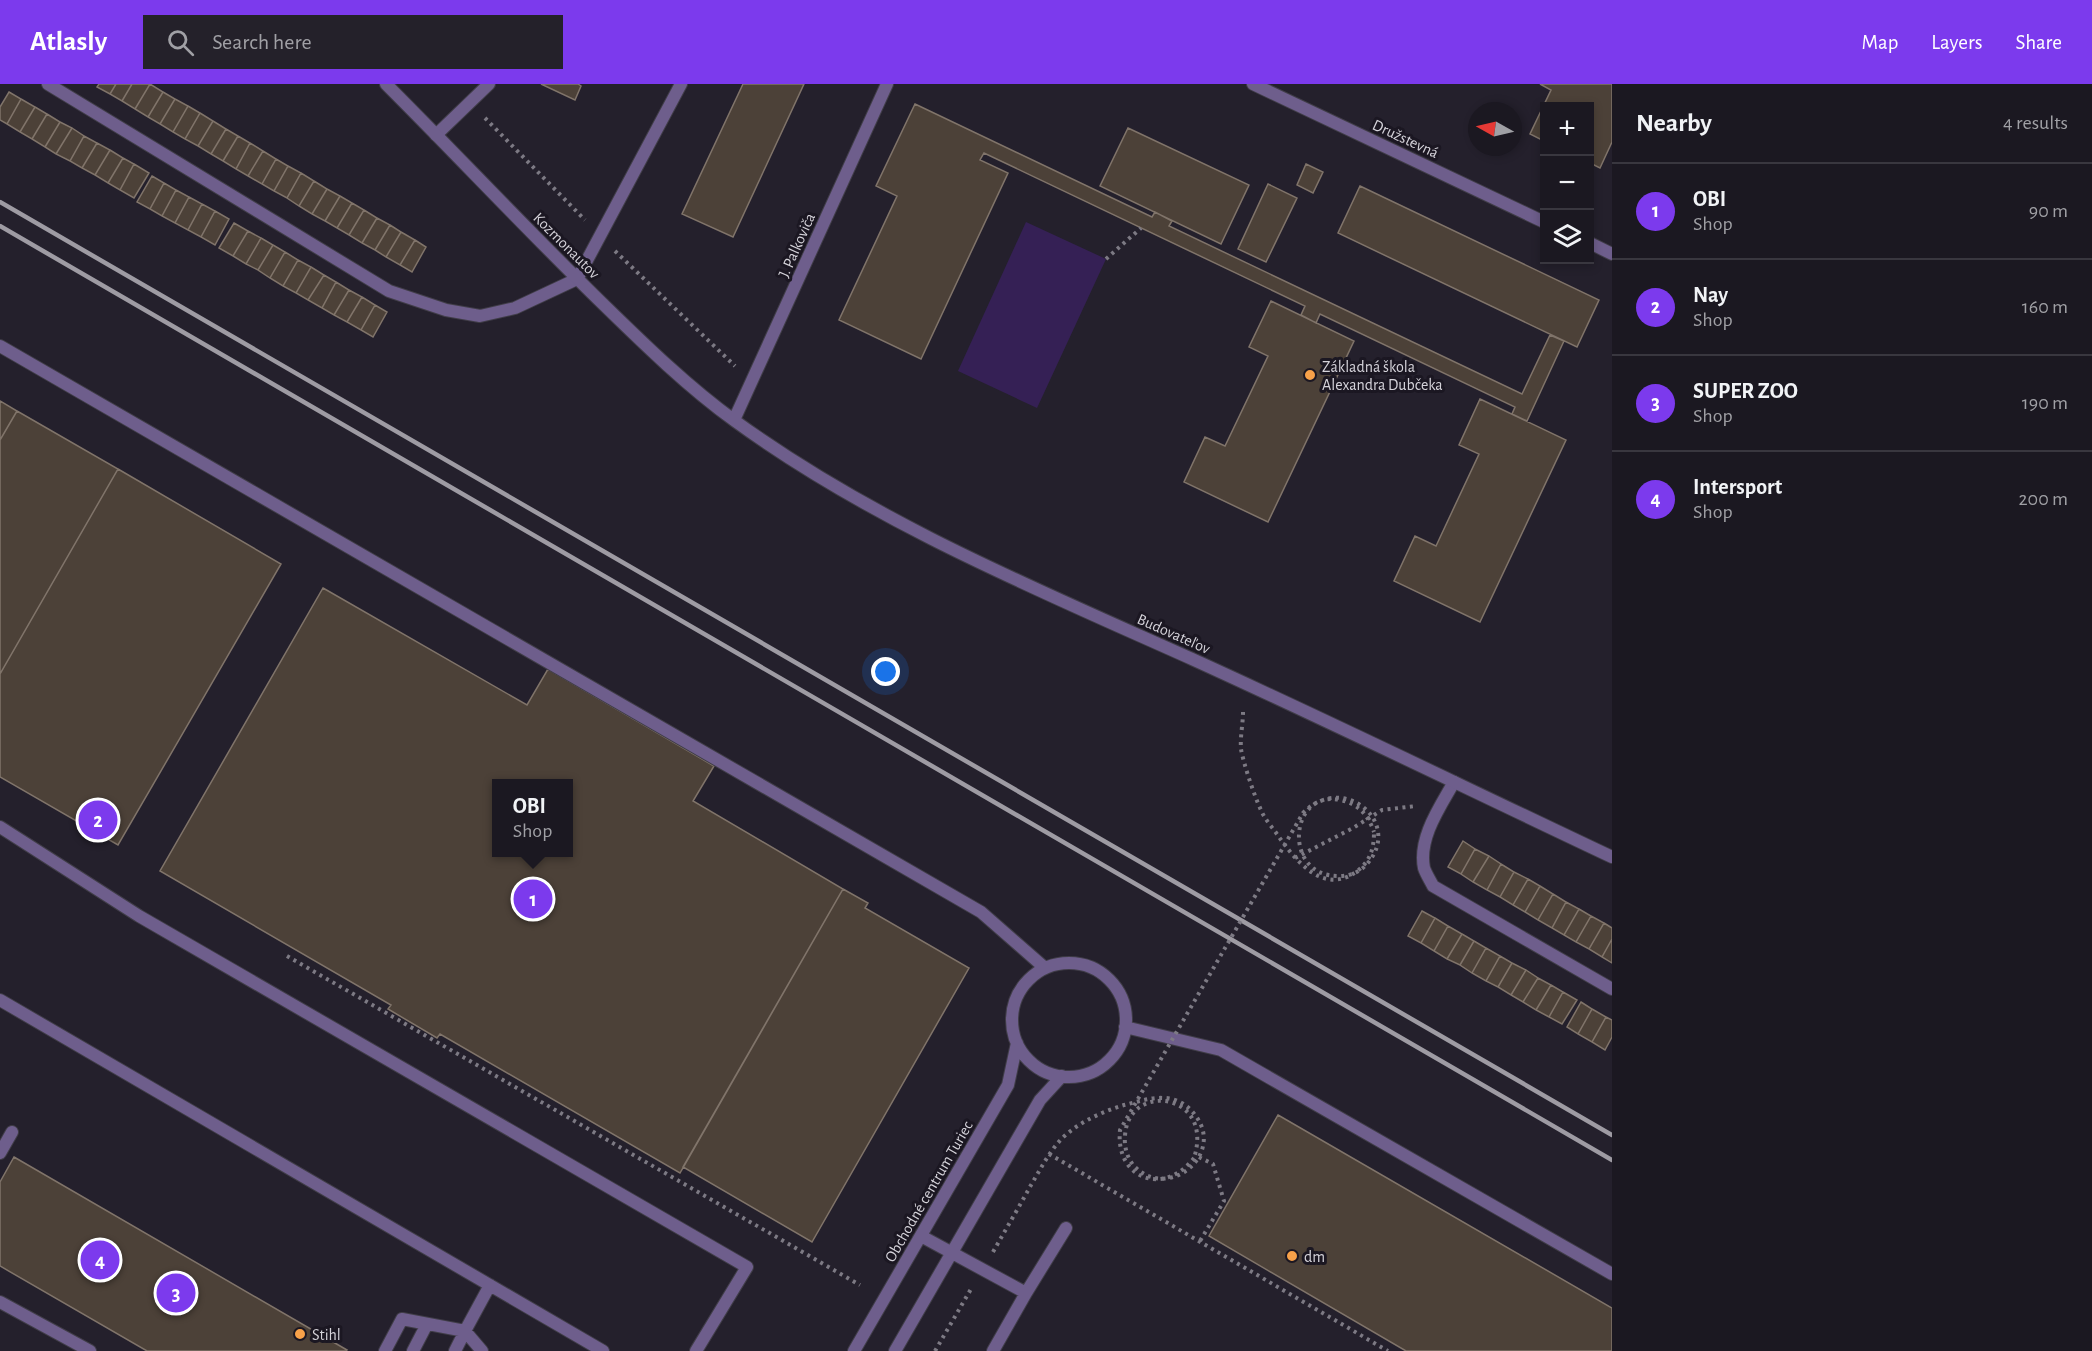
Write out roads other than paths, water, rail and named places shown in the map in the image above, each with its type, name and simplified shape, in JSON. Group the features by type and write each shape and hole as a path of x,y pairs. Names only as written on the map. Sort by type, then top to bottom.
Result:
{"street":[{"path":"48,84 389,291 446,310 480,316 515,308 578,279 681,84"},
{"name":"Kozmonautov","path":"386,84 578,279 686,382 734,420"},
{"path":"436,135 489,84"},
{"name":"J. Palkoviča","path":"734,420 887,84"},
{"name":"Družstevná","path":"1253,84 1540,220"},
{"path":"1594,245 1612,254"},
{"path":"0,346 981,912 1045,968"},
{"name":"Budovateľov","path":"734,420 801,466 875,511 1056,598 1612,856"},
{"path":"1454,782 1430,828 1424,849 1424,869 1433,886 1612,989"},
{"path":"0,827 139,916 747,1267 696,1351"},
{"path":"1059,963 1074,963 1089,966 1113,984 1121,998 1125,1012 1125,1027 1114,1054 1103,1065 1077,1076 1062,1076 1048,1073 1025,1055 1012,1029 1012,1014 1015,1000 1022,986 1032,976 1059,963"},
{"path":"0,1000 603,1351"},
{"path":"1125,1027 1221,1050 1612,1274"},
{"name":"Obchodné centrum Turiec","path":"854,1351 1008,1085 1017,1043"},
{"path":"895,1351 1040,1100 1062,1076"},
{"path":"0,1153 12,1132"},
{"path":"993,1351 1066,1228"},
{"path":"921,1236 1026,1293"},
{"path":"455,1351 490,1285"},
{"path":"0,1302 90,1351"},
{"path":"385,1351 402,1319 465,1331 481,1351"},
{"path":"413,1351 427,1324"}],"railway":[{"path":"0,202 1612,1135"},
{"path":"0,226 1612,1160"}],"place":[{"name":"Základná škola Alexandra Dubčeka","path":"1310,375"},
{"name":"Nay","path":"98,820"},
{"name":"OBI","path":"533,899"},
{"name":"dm","path":"1292,1256"},
{"name":"Intersport","path":"100,1260"},
{"name":"SUPER ZOO","path":"176,1293"},
{"name":"Stihl","path":"300,1334"}]}
